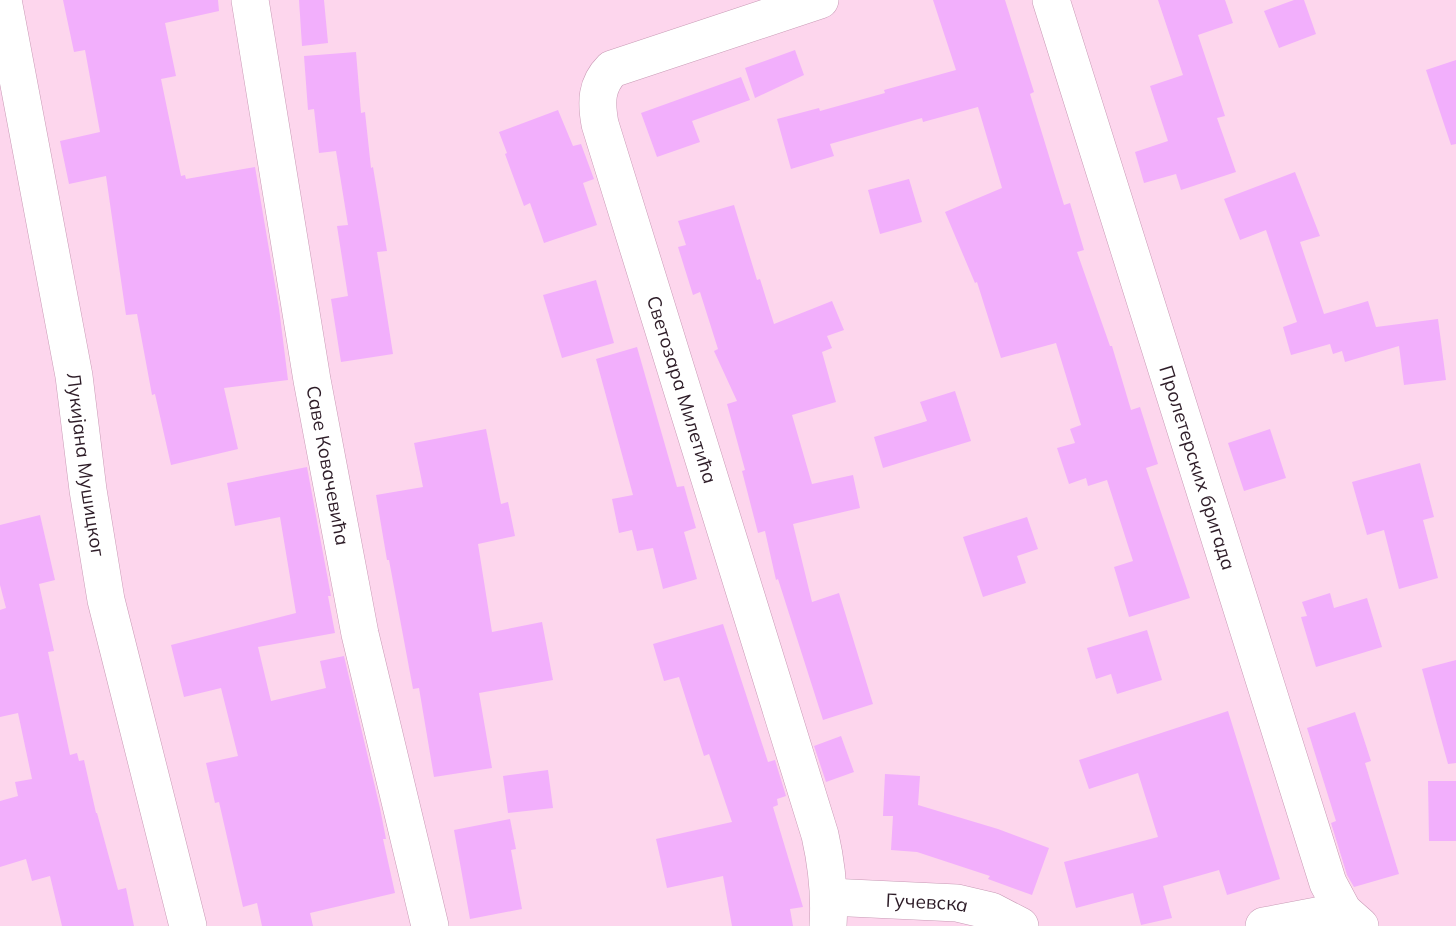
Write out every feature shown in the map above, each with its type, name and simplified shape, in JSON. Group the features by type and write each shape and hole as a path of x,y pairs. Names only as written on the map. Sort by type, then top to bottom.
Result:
{"street":[{"name":"Лукијана Мушицког","path":"3,0 74,376 88,490 106,600 188,926"},
{"name":"Саве Ковачевића","path":"250,0 312,380 360,634 430,926"},
{"name":"Светозара Милетића","path":"820,0 612,69 604,77 599,89 597,106 600,124 820,835 826,860 829,911"},
{"name":"Пролетерских бригада","path":"1051,0 1328,883 1352,919"},
{"name":"Гучевска","path":"829,911 957,903 991,911 1020,926"},
{"path":"1264,926 1352,919"}],"building":[{"path":"63,0 218,0 219,11 165,23 176,76 161,79 181,176 185,175 186,179 255,167 279,308 288,380 224,388 238,449 171,465 155,394 152,395 137,314 126,315 106,176 69,184 60,141 100,132 85,50 74,52"},
{"path":"299,0 324,0 328,43 302,46"},
{"path":"933,0 1005,0 1034,92 1030,94 1064,205 1070,203 1084,250 1077,252 1112,346 1131,410 1140,407 1158,464 1146,468 1190,598 1129,617 1114,567 1133,561 1107,480 1088,486 1086,478 1069,484 1057,448 1075,443 1070,429 1081,425 1056,343 1001,358 977,282 975,283 945,212 1002,188 978,107 923,122 922,118 830,144 834,156 791,169 777,119 819,108 820,111 956,70"},
{"path":"1158,0 1225,0 1233,23 1198,35 1225,116 1217,118 1236,172 1181,190 1176,174 1144,183 1135,152 1168,141 1150,86 1183,75"},
{"path":"1294,0 1304,0 1316,34 1279,48 1264,11"},
{"path":"795,50 804,75 755,98 745,68"},
{"path":"356,52 361,113 365,112 371,168 373,167 387,251 377,252 393,354 341,362 331,299 348,296 337,226 348,225 336,151 319,153 314,109 308,110 304,56"},
{"path":"1456,60 1456,144 1451,145 1426,70"},
{"path":"741,77 750,100 692,121 700,142 657,157 641,113"},
{"path":"558,110 573,146 581,144 594,179 583,183 597,225 544,243 530,203 524,206 499,132"},
{"path":"1295,172 1320,236 1300,242 1324,314 1368,301 1376,327 1438,319 1446,380 1404,385 1399,346 1345,362 1342,351 1333,354 1330,344 1291,355 1283,327 1297,322 1266,230 1240,240 1224,199"},
{"path":"909,179 922,222 880,234 868,190"},
{"path":"734,205 774,324 832,301 844,330 827,336 832,348 822,352 836,402 792,415 812,484 853,475 860,508 793,524 812,602 839,593 873,704 823,720 778,579 776,580 765,531 758,533 727,404 737,401 714,351 718,349 700,292 693,295 678,247 686,245 678,221"},
{"path":"596,280 614,343 562,358 543,295"},
{"path":"637,347 677,487 684,486 696,528 684,532 697,579 663,589 653,548 637,551 632,530 619,533 612,499 633,495 596,359"},
{"path":"955,391 971,441 883,468 874,437 927,421 920,402"},
{"path":"486,429 501,504 508,502 515,536 478,544 492,632 542,622 553,680 479,693 492,768 434,777 419,688 413,689 376,495 423,487 414,443"},
{"path":"1270,429 1286,478 1244,491 1228,443"},
{"path":"1420,463 1434,517 1423,520 1438,578 1399,589 1384,530 1367,535 1352,482"},
{"path":"307,467 331,596 328,596 335,633 258,647 271,701 326,688 320,661 344,656 380,808 386,839 383,839 395,893 310,913 313,926 262,926 257,903 243,907 219,802 215,803 206,763 238,756 221,688 184,697 171,645 296,613 280,517 235,526 227,483"},
{"path":"40,515 55,580 39,584 54,651 48,652 70,755 77,753 79,761 84,760 118,890 126,888 134,926 62,926 50,876 32,881 26,859 0,867 0,801 18,796 15,782 32,779 18,713 0,717 0,610 6,608 0,585 0,525"},
{"path":"1027,517 1038,549 1017,556 1026,583 983,597 963,537"},
{"path":"1330,593 1334,608 1367,598 1382,647 1316,667 1301,617 1307,616 1302,602"},
{"path":"723,624 768,762 775,760 786,796 777,799 778,805 773,807 803,907 790,909 793,926 732,926 723,876 667,888 656,839 732,822 709,754 704,756 679,677 664,681 653,644"},
{"path":"1147,630 1162,680 1117,694 1111,674 1096,679 1087,648"},
{"path":"1456,660 1456,763 1448,764 1422,669"},
{"path":"1228,711 1280,879 1227,895 1219,870 1163,886 1172,918 1141,925 1133,893 1076,908 1064,862 1158,837 1138,773 1089,789 1079,760"},
{"path":"1355,712 1371,761 1365,763 1399,874 1354,887 1347,875 1331,823 1336,821 1307,728"},
{"path":"841,736 854,772 826,782 814,746"},
{"path":"548,770 553,808 508,813 503,776"},
{"path":"885,774 920,776 918,805 998,829 1049,848 1032,895 988,879 990,876 917,852 891,850 893,816 883,816"},
{"path":"1428,781 1456,781 1456,841 1429,841"},
{"path":"510,819 516,849 511,850 522,909 470,919 454,830"}]}
